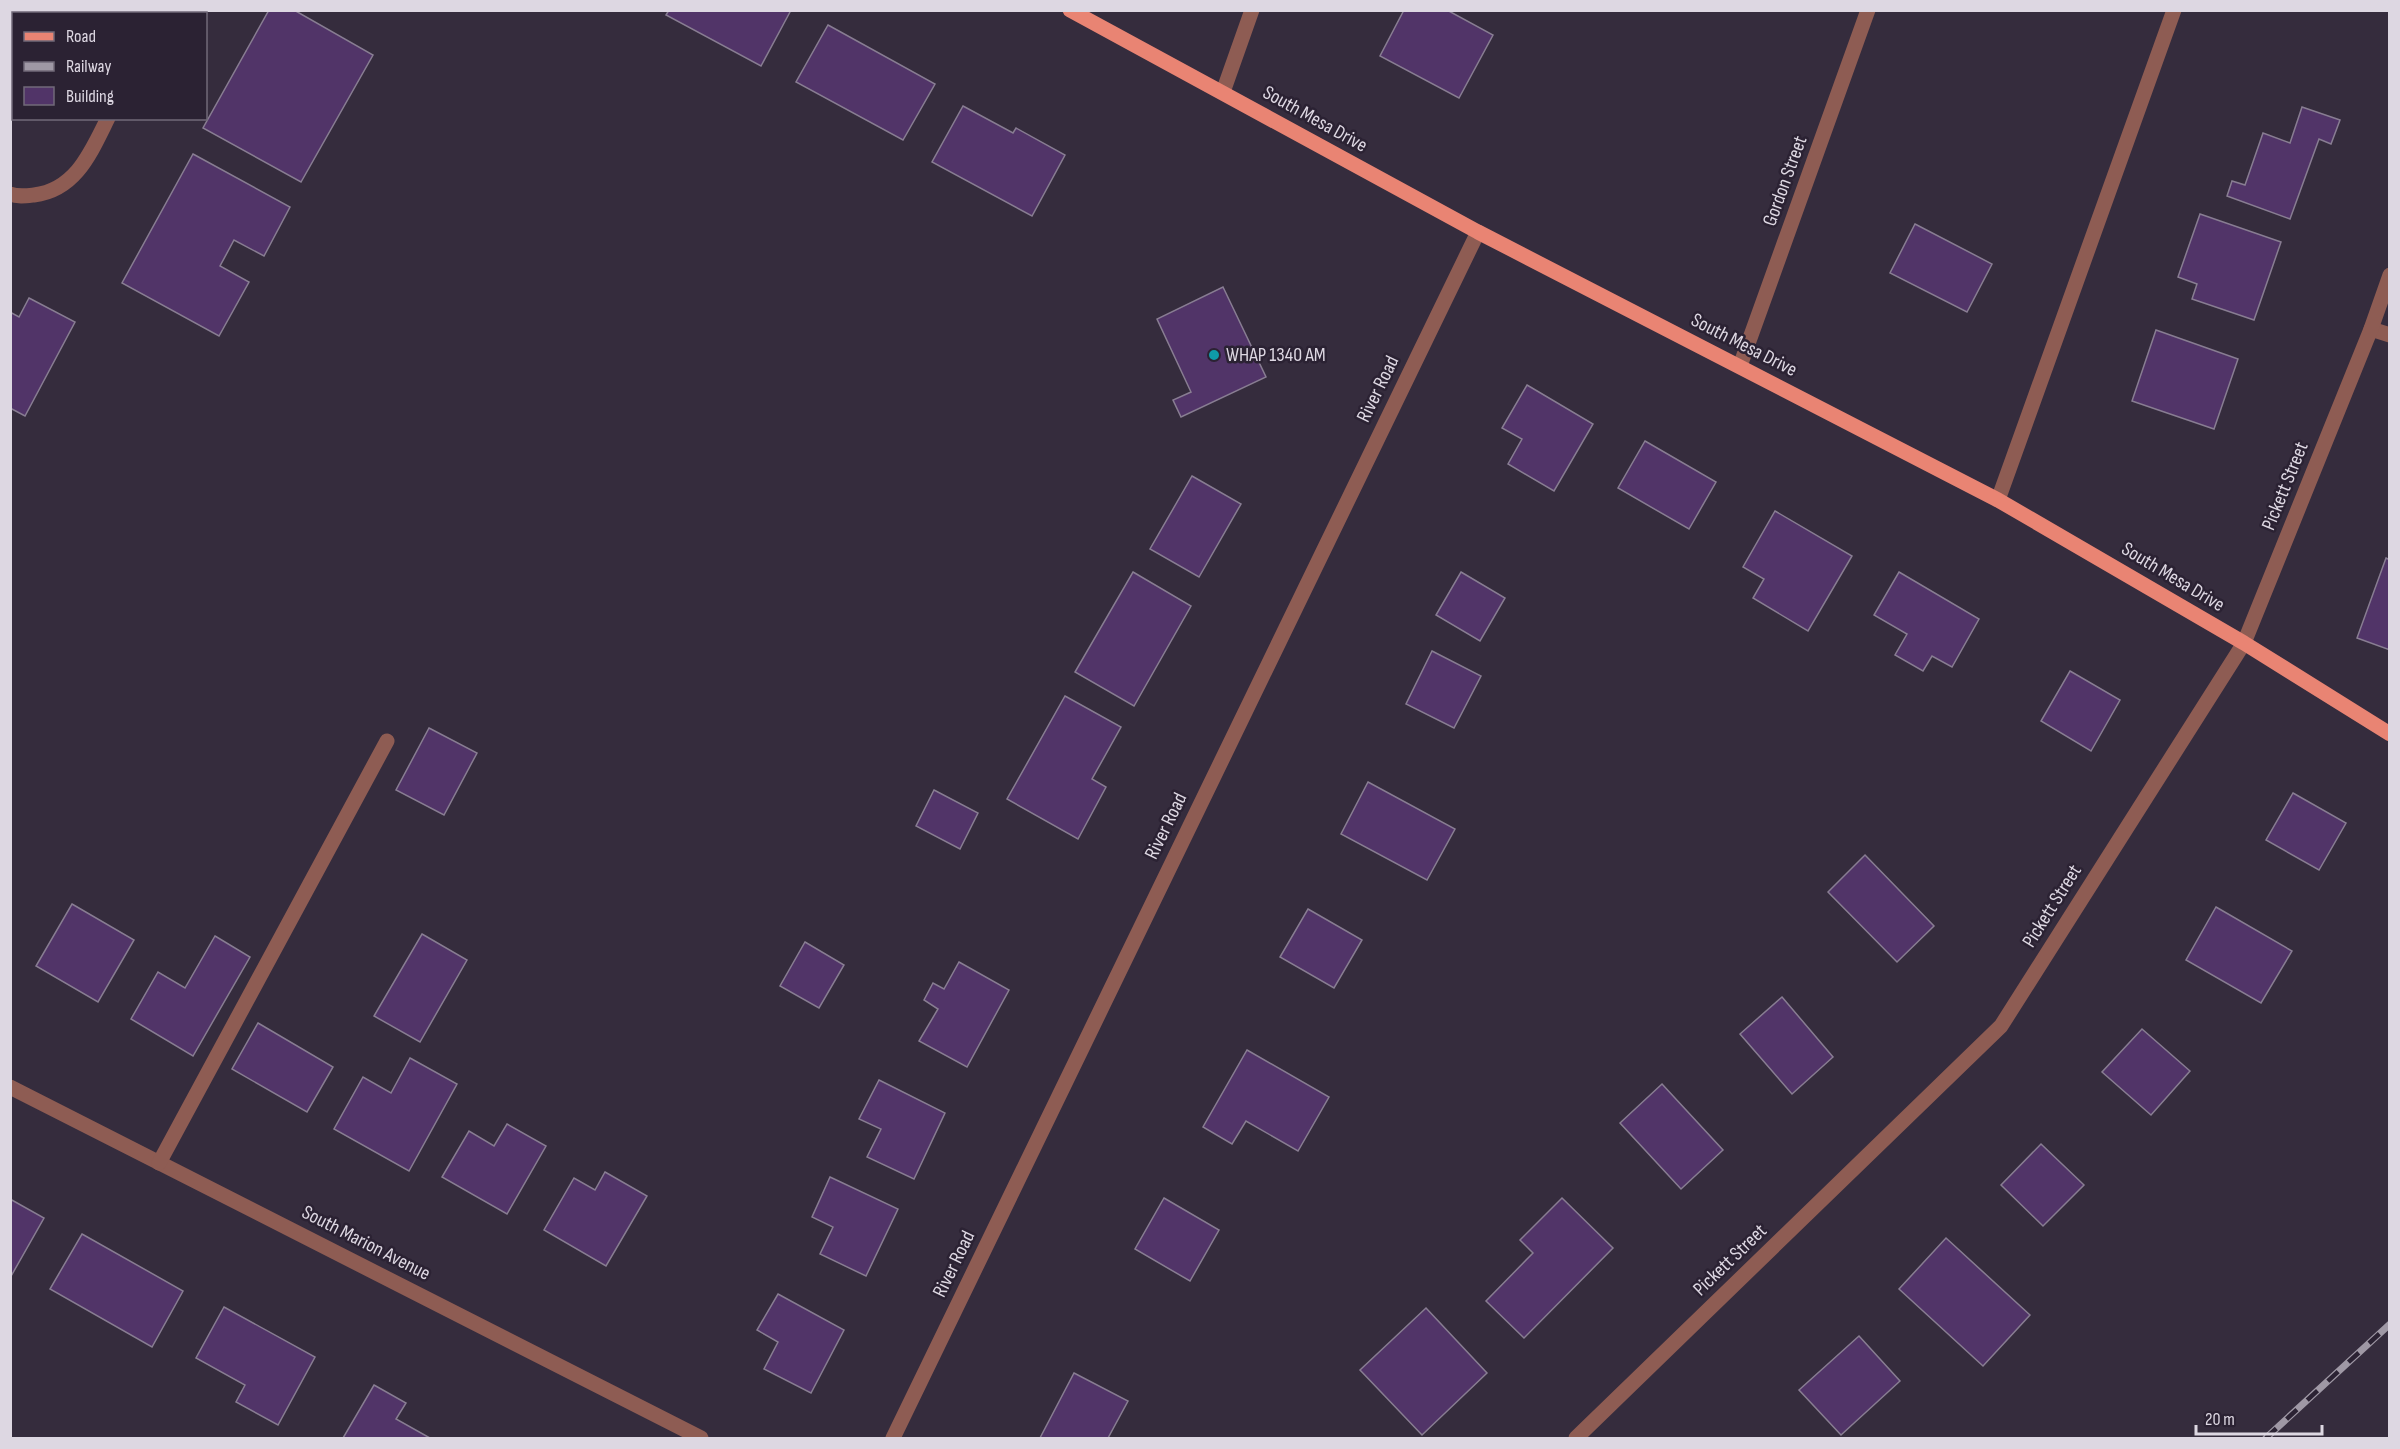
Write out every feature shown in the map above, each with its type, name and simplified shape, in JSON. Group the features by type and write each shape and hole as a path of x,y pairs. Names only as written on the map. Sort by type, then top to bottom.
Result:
{"main road":[{"name":"South Mesa Drive","path":"1070,10 1478,232 1998,500 2244,643 2390,734"}],"street":[{"path":"1223,92 1252,10"},
{"name":"Gordon Street","path":"1740,366 1868,10"},
{"path":"1998,500 2174,10"},
{"path":"10,194 17,197 44,194 64,184 84,166 107,120"},
{"name":"River Road","path":"893,1438 1478,232"},
{"name":"Pickett Street","path":"1576,1438 2001,1026 2244,643 2371,329 2390,275"},
{"path":"2371,329 2390,335"},
{"path":"159,1163 387,741"},
{"name":"South Marion Avenue","path":"10,1087 701,1438"}],"building":[{"path":"269,10 294,10 373,55 301,182 203,128"},
{"path":"669,10 788,10 790,12 761,66 666,15"},
{"path":"1404,10 1447,10 1493,35 1459,98 1380,56"},
{"path":"828,25 935,84 903,140 796,82"},
{"path":"963,106 1013,133 1016,128 1065,155 1032,216 932,162"},
{"path":"2302,107 2340,120 2331,144 2319,139 2290,219 2227,196 2232,181 2245,185 2263,133 2290,143"},
{"path":"193,154 290,207 264,256 234,240 220,266 249,282 219,336 122,283"},
{"path":"2200,214 2281,242 2254,320 2192,299 2197,284 2178,277"},
{"path":"1915,224 1992,264 1967,312 1890,273"},
{"name":"WHAP 1340 AM","path":"1223,287 1266,377 1181,417 1173,400 1191,392 1157,319"},
{"path":"29,298 75,322 25,416 10,408 10,312 19,317"},
{"path":"2156,330 2238,359 2214,429 2132,401"},
{"path":"1527,385 1593,424 1554,491 1508,464 1522,439 1502,428"},
{"path":"1645,441 1716,482 1689,529 1618,488"},
{"path":"1192,476 1241,504 1199,577 1150,549"},
{"path":"1775,511 1852,556 1808,631 1753,598 1764,579 1743,567"},
{"path":"2386,558 2390,560 2390,650 2357,638"},
{"path":"1133,572 1191,606 1134,706 1075,672"},
{"path":"1461,572 1505,598 1480,641 1436,615"},
{"path":"1899,572 1979,619 1952,667 1932,656 1923,671 1895,655 1907,634 1874,615"},
{"path":"1432,651 1481,676 1454,728 1406,704"},
{"path":"2070,671 2120,700 2091,751 2041,721"},
{"path":"1065,696 1121,727 1092,779 1106,787 1078,839 1007,799"},
{"path":"429,728 477,753 444,815 396,790"},
{"path":"1368,782 1455,829 1427,880 1341,834"},
{"path":"934,790 978,813 960,849 916,826"},
{"path":"2293,793 2346,823 2319,870 2266,840"},
{"path":"1865,855 1934,926 1897,962 1828,892"},
{"path":"72,904 134,940 98,1002 36,966"},
{"path":"2216,907 2292,951 2261,1003 2186,960"},
{"path":"1308,909 1362,940 1334,988 1280,957"},
{"path":"422,934 467,960 420,1042 374,1016"},
{"path":"215,936 250,957 193,1056 131,1019 158,972 185,988"},
{"path":"805,942 844,965 819,1008 780,986"},
{"path":"959,962 1009,990 967,1067 919,1041 938,1009 924,1000 933,983 944,989"},
{"path":"1782,997 1833,1057 1792,1094 1740,1034"},
{"path":"258,1023 333,1067 307,1112 232,1069"},
{"path":"2142,1029 2190,1071 2151,1115 2102,1072"},
{"path":"1247,1050 1329,1097 1298,1151 1246,1121 1232,1144 1203,1127"},
{"path":"410,1058 457,1084 409,1171 334,1129 363,1077 391,1093"},
{"path":"879,1080 945,1113 914,1179 867,1157 881,1129 859,1119"},
{"path":"1662,1084 1723,1150 1681,1189 1620,1123"},
{"path":"507,1124 546,1146 507,1214 442,1177 469,1131 494,1146"},
{"path":"2041,1144 2084,1185 2043,1226 2001,1185"},
{"path":"605,1172 647,1196 606,1266 544,1230 574,1178 595,1190"},
{"path":"830,1177 898,1209 866,1276 820,1254 833,1227 812,1217"},
{"path":"1164,1198 1219,1230 1190,1281 1135,1249"},
{"path":"1562,1198 1613,1248 1524,1338 1486,1301 1533,1253 1520,1240"},
{"path":"10,1199 44,1218 10,1278"},
{"path":"82,1234 183,1291 152,1347 50,1289"},
{"path":"1946,1238 2030,1315 1983,1366 1899,1289"},
{"path":"778,1294 844,1330 811,1393 764,1369 778,1342 757,1330"},
{"path":"224,1307 315,1357 278,1425 236,1402 245,1385 196,1358"},
{"path":"1426,1308 1487,1373 1422,1435 1360,1370"},
{"path":"1859,1336 1900,1381 1841,1435 1799,1390"},
{"path":"1074,1373 1128,1401 1108,1438 1040,1438"},
{"path":"374,1385 406,1403 396,1419 430,1438 343,1438"}],"railway":[{"path":"2266,1438 2390,1324"}],"place":[{"name":"WHAP 1340 AM","path":"1214,355"}]}
